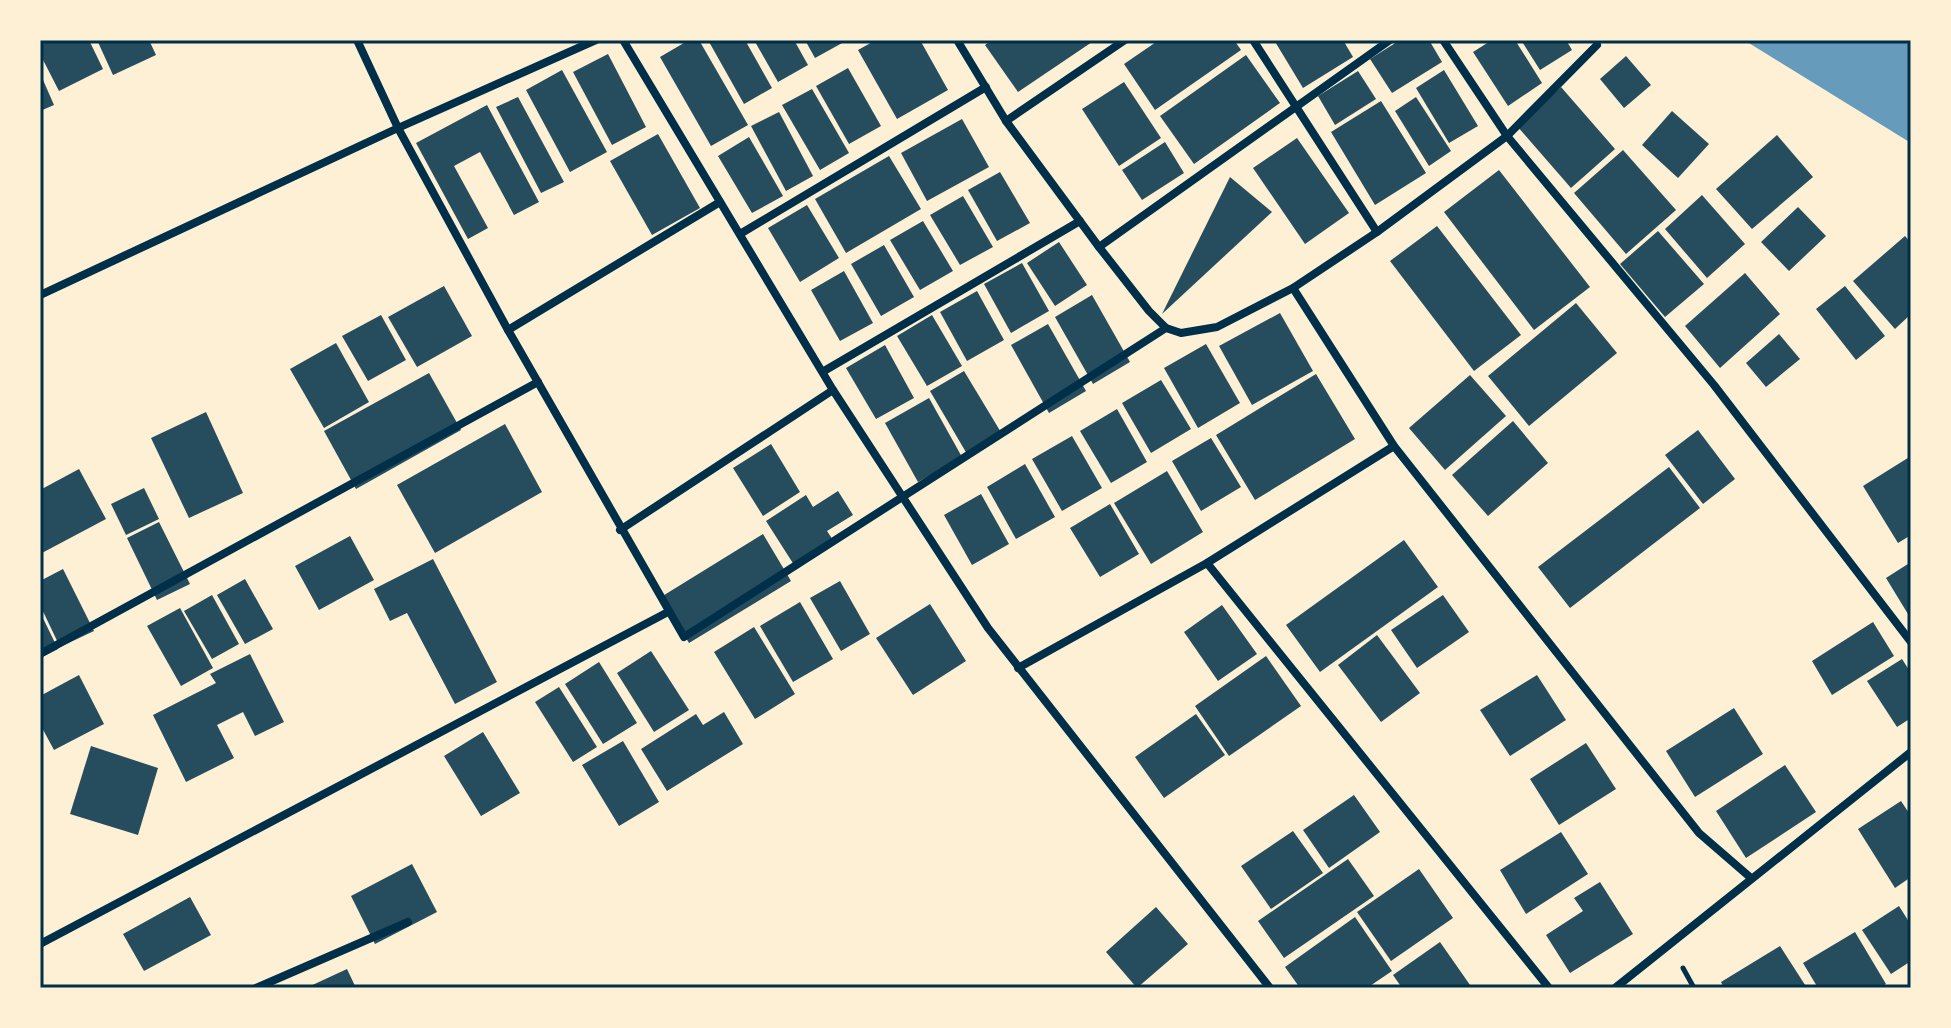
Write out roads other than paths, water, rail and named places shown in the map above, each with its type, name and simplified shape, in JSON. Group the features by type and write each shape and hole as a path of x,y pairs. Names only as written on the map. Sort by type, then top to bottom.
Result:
{"street":[{"path":"357,40 398,128 508,330 684,637 1166,328"},
{"path":"40,295 398,128 596,40"},
{"path":"623,40 833,390 1018,668 1270,988"},
{"path":"957,40 1006,121 1099,247 1166,328 1196,333 1217,327 1293,288 1377,232 1507,136 1597,45"},
{"path":"1006,121 1125,40"},
{"path":"1253,40 1377,232"},
{"path":"1099,247 1390,40"},
{"path":"1443,40 1507,136 1714,385 1911,642"},
{"path":"740,234 986,87"},
{"path":"508,330 720,202"},
{"path":"824,371 1080,221"},
{"path":"1293,288 1394,446 1699,833 1751,878"},
{"path":"40,654 538,382"},
{"path":"620,530 833,390"},
{"path":"1018,668 1207,563 1394,446"},
{"path":"1207,563 1549,988"},
{"path":"40,944 668,612"},
{"path":"1615,988 1911,752"},
{"path":"256,988 408,922"}],"water":[{"path":"1744,40 1911,40 1911,143"}]}
